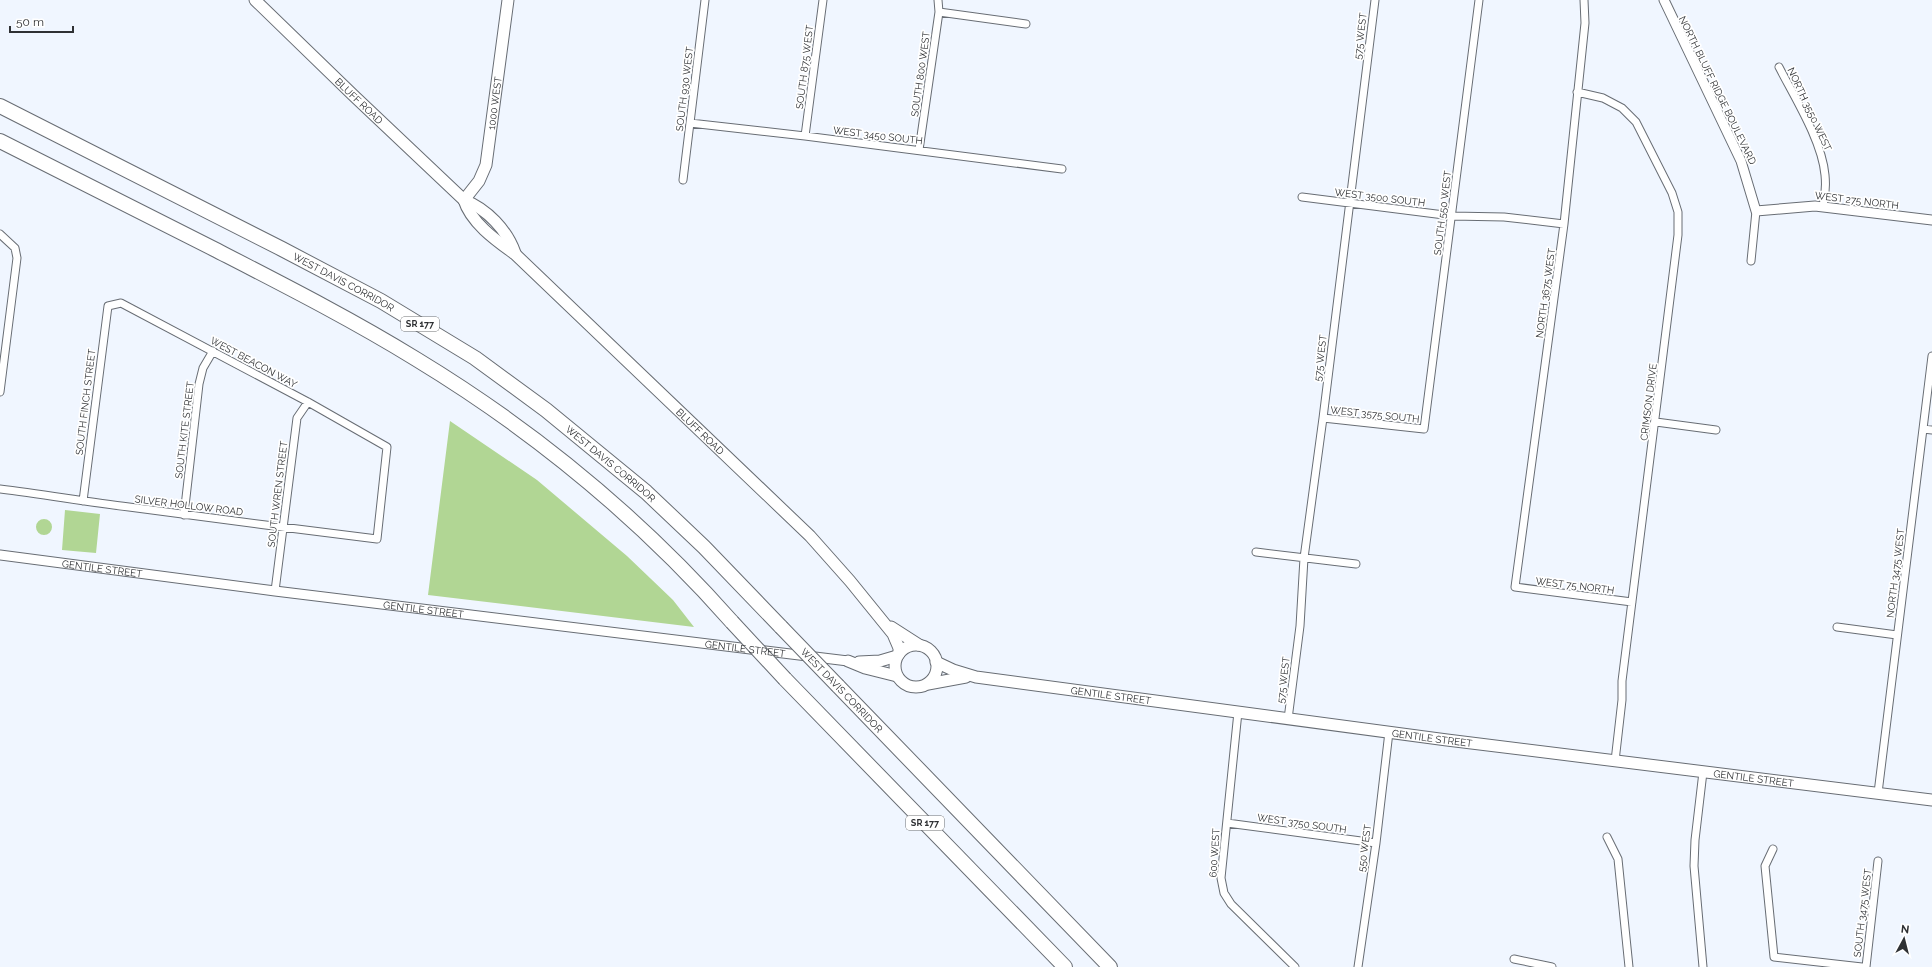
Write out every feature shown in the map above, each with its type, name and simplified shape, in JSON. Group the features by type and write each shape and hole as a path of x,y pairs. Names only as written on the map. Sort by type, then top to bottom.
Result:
{"highway":[{"name":"WEST DAVIS CORRIDOR","path":"0,106 381,301 475,358 546,410 641,488 704,547 1110,967"},
{"name":"SR 177","path":"0,141 338,313 452,382 531,437 587,482 674,561 786,679 1066,967"}],"main road":[{"name":"BLUFF ROAD","path":"255,0 353,96 464,200 479,208 500,226 510,240 516,254 798,524 836,564 878,615 894,636 898,648 898,655"},
{"name":"1000 WEST","path":"464,200 479,181 486,166 508,0"},
{"name":"BLUFF ROAD","path":"878,615 898,633 919,645"},
{"path":"928,684 936,672 936,662 928,649 919,645 909,646 898,655 895,666 897,676 908,686 918,687 958,677 976,677"},
{"name":"GENTILE STREET","path":"848,661 869,662 889,659 898,655"},
{"name":"GENTILE STREET","path":"848,661 865,668 897,676"},
{"name":"GENTILE STREET","path":"936,662 953,670 976,677 1389,732 1932,800"}],"street":[{"name":"SOUTH 930 WEST","path":"683,180 705,0"},
{"name":"SOUTH 875 WEST","path":"805,136 822,0"},
{"name":"SOUTH 800 WEST","path":"919,150 939,12 938,0"},
{"name":"575 WEST","path":"1288,719 1300,626 1304,558 1375,0"},
{"name":"SOUTH 550 WEST","path":"1424,429 1479,0"},
{"name":"NORTH 3675 WEST","path":"1515,587 1564,224 1585,23 1584,0"},
{"name":"NORTH BLUFF RIDGE BOULEVARD","path":"1664,0 1741,161 1756,210 1751,261"},
{"path":"939,12 1026,24"},
{"name":"NORTH 3550 WEST","path":"1779,67 1817,145 1823,162 1826,177 1823,206"},
{"name":"CRIMSON DRIVE","path":"1578,92 1603,98 1622,108 1636,122 1672,193 1678,212 1678,235 1656,422 1622,681 1622,700 1615,761"},
{"name":"WEST 3450 SOUTH","path":"690,123 919,150 1062,170"},
{"name":"WEST 3500 SOUTH","path":"1302,197 1452,216 1504,217 1564,224"},
{"name":"WEST 275 NORTH","path":"1756,210 1798,206 1823,206 1932,220"},
{"path":"0,234 15,248 17,258 0,392"},
{"name":"WEST BEACON WAY","path":"108,306 121,303 308,402 387,447 377,539"},
{"name":"SOUTH FINCH STREET","path":"83,501 108,306"},
{"name":"SOUTH KITE STREET","path":"184,515 199,384 203,368 213,351"},
{"name":"NORTH 3475 WEST","path":"1878,794 1932,356"},
{"name":"SOUTH WREN STREET","path":"275,592 297,418 308,402"},
{"name":"WEST 3575 SOUTH","path":"1323,418 1424,429"},
{"path":"1656,422 1716,430"},
{"path":"1923,429 1932,430"},
{"name":"SILVER HOLLOW ROAD","path":"0,489 184,515 377,539"},
{"path":"1256,552 1356,564"},
{"name":"GENTILE STREET","path":"0,555 275,592 848,661"},
{"name":"WEST 75 NORTH","path":"1515,587 1632,602"},
{"path":"1836,627 1897,634"},
{"name":"600 WEST","path":"1238,712 1221,878 1224,893 1241,916 1295,967"},
{"name":"550 WEST","path":"1358,967 1376,843 1389,732"},
{"path":"1703,772 1695,840 1694,866 1703,967"},
{"name":"WEST 3750 SOUTH","path":"1227,823 1376,843"},
{"path":"1607,837 1618,859 1629,967"},
{"path":"1773,849 1765,866 1774,956 1862,967"},
{"name":"SOUTH 3475 WEST","path":"1866,967 1878,862"},
{"path":"1514,960 1552,967"}],"green space":[{"path":"450,421 537,480 627,556 673,600 694,627 428,595"},
{"path":"65,510 100,514 96,553 62,550"},
{"path":"44,519 50,521 52,527 50,533 44,535 38,533 36,527 38,521"}]}
